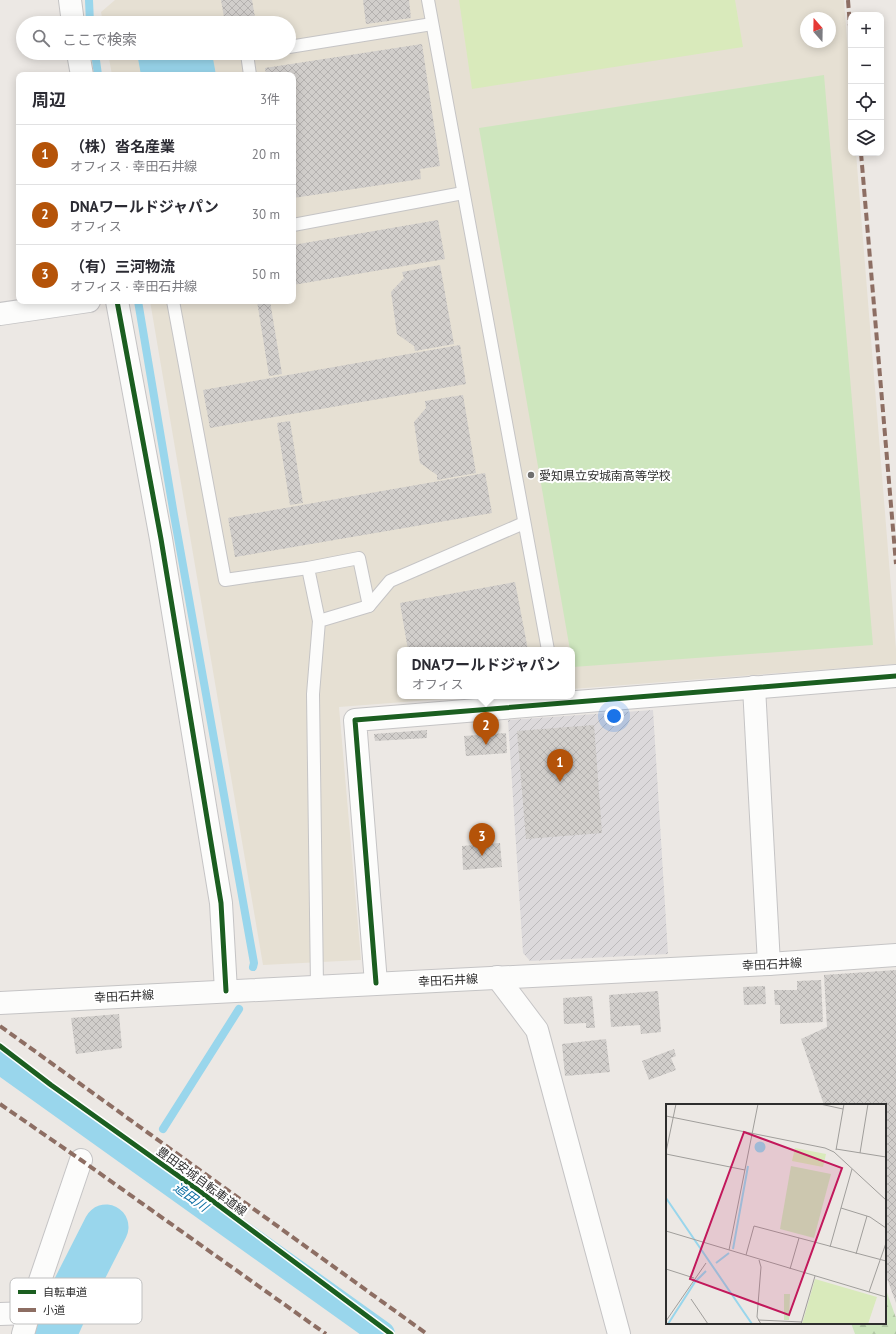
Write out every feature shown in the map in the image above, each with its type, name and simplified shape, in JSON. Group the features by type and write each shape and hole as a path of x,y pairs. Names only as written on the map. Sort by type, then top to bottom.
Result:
{"street":[{"path":"70,0 73,16"},
{"path":"79,60 81,72"},
{"path":"0,314 68,304"},
{"path":"118,304 161,539 220,896 226,991"},
{"path":"376,983 355,720 896,676"},
{"path":"754,687 769,964"},
{"name":"幸田石井線","path":"0,1003 769,964 896,955"},
{"path":"497,977 537,1030 619,1334"},
{"path":"41,1278 81,1160"},
{"path":"0,1314 10,1314"},
{"path":"23,1334 26,1324"}],"lane":[{"path":"428,0 547,647"},
{"path":"296,46 432,24"},
{"path":"248,60 250,72"},
{"path":"296,224 463,193"},
{"path":"174,304 225,580 308,568 359,558 369,606"},
{"path":"319,620 369,606 390,581 524,524"},
{"path":"308,568 319,620 313,694 317,986"}],"shaded area":[{"name":"愛知県立安城南高等学校","path":"115,0 844,0 848,53 848,156 856,156 896,664 575,689 575,647 397,647 397,699 443,699 339,707 361,960 263,965 151,304 296,304 296,72 111,72 109,60 296,60 296,16 102,16 101,12"},
{"path":"653,710 668,954 530,961 523,953 508,720"}],"green space":[{"path":"459,0 735,0 743,47 472,89"},
{"path":"824,75 873,645 575,667 575,647 569,647 479,128"},
{"path":"886,1290 896,1318 896,1334 855,1334 851,1324 886,1324"}],"water":[{"path":"138,60 213,60 215,72 140,72"}],"building":[{"path":"221,0 252,0 255,16 224,16"},
{"path":"363,0 409,0 411,18 366,24"},
{"path":"422,44 440,166 420,169 421,179 296,198 296,72 266,72 265,68"},
{"path":"438,220 445,259 296,284 296,244"},
{"path":"440,265 454,344 415,351 414,346 397,334 391,292 404,278 402,272"},
{"path":"257,304 270,304 282,374 269,376"},
{"path":"460,345 466,384 210,428 203,390"},
{"path":"463,395 476,473 437,480 437,475 420,463 414,422 426,408 425,401"},
{"path":"290,421 303,503 290,505 277,423"},
{"path":"485,473 492,513 235,557 228,518"},
{"path":"515,582 527,647 407,647 400,603"},
{"path":"594,725 602,833 526,839 517,731"},
{"path":"427,730 427,738 375,741 374,734"},
{"path":"506,733 507,753 466,756 464,736"},
{"path":"500,843 502,867 463,870 462,846"},
{"path":"896,970 896,1303 886,1276 886,1104 824,1104 801,1039 827,1027 824,975"},
{"path":"821,980 823,1022 780,1024 780,1005 775,1005 774,990 797,990 797,981"},
{"path":"765,986 766,1004 744,1005 743,987"},
{"path":"658,991 661,1032 641,1034 640,1025 611,1027 609,995"},
{"path":"592,996 595,1028 586,1028 586,1023 564,1024 563,998"},
{"path":"119,1014 122,1048 76,1054 71,1018"},
{"path":"606,1039 610,1072 565,1076 562,1044"},
{"path":"674,1049 676,1056 671,1058 676,1070 649,1080 642,1061"}],"waterway":[{"path":"89,0 90,16"},
{"path":"96,60 98,72"},
{"path":"139,304 174,515 254,963 253,967"},
{"path":"163,1129 239,1009"},
{"name":"追田川","path":"0,1061 382,1334"},
{"path":"80,1278 106,1227"},
{"path":"54,1334 59,1324"}],"marked path":[{"path":"848,0 849,12"},
{"path":"861,156 896,564"},
{"path":"0,1026 427,1334"},
{"path":"0,1104 326,1334"}],"cycle path":[{"path":"118,304 161,539 221,903 226,991"},
{"path":"376,983 355,720 896,676"},
{"name":"豊田安城自転車道線","path":"0,1046 51,1085 198,1190 391,1334"}],"place":[{"name":"愛知県立安城南高等学校","path":"531,475"},
{"name":"DNAワールドジャパン","path":"486,745"},
{"name":"（株）沓名産業","path":"560,782"},
{"name":"（有）三河物流","path":"482,856"}]}
